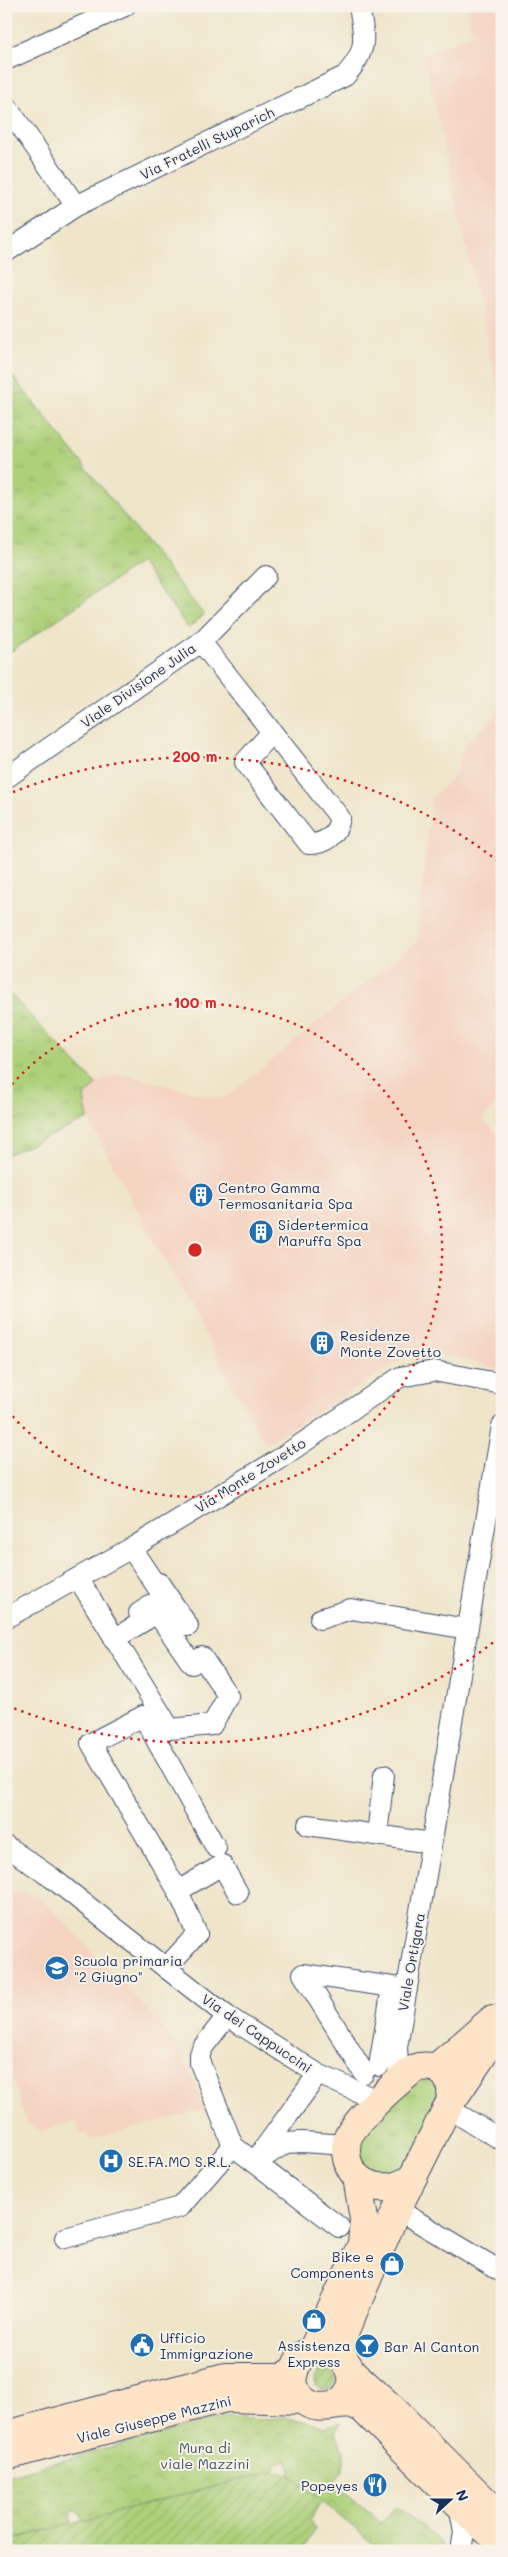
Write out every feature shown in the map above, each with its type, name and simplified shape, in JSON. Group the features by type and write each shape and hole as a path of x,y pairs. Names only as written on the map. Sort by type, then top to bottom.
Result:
{"main road":[{"path":"303,2400 294,2385 303,2361 362,2244 364,2219 356,2177 349,2163 347,2145 350,2132 357,2122 379,2101 381,2074 419,2067 437,2067 502,2011"},
{"path":"333,2406 346,2395 352,2379 340,2348 341,2342 396,2211 449,2105 482,2056 502,2020"},
{"path":"437,2067 450,2082 449,2105"},
{"path":"356,2177 372,2186 381,2188 397,2186 413,2177"},
{"name":"Viale Giuseppe Mazzini","path":"6,2435 225,2377 283,2377 303,2361 330,2350 394,2410 502,2518"},
{"name":"Viale Giuseppe Mazzini","path":"6,2456 226,2398 303,2400 317,2407 346,2403 362,2408 484,2529 502,2542"}],"street":[{"path":"6,60 124,6"},
{"name":"Via Fratelli Stuparich","path":"6,252 76,206 345,76 358,61 364,37 359,6"},
{"path":"6,105 76,206"},
{"path":"201,642 266,576"},
{"name":"Viale Divisione Julia","path":"6,778 201,642 340,818 336,829 329,839 318,844 309,844 245,762 271,733"},
{"name":"Via Monte Zovetto","path":"6,1618 133,1547 276,1461 400,1377 434,1371 502,1384"},
{"name":"Viale Ortigara","path":"381,2074 397,2047 399,1988 431,1843 502,1426"},
{"path":"133,1547 188,1626"},
{"path":"111,1635 163,1598 133,1547"},
{"path":"78,1578 111,1635 170,1729 212,1725 228,1696 202,1657 192,1664 157,1613 111,1635"},
{"path":"320,1619 351,1609 468,1629"},
{"path":"166,1968 197,1934 178,1891 91,1743 143,1716 216,1848"},
{"path":"377,1835 384,1775"},
{"path":"308,1825 431,1843"},
{"name":"Via dei Cappuccini","path":"8,1853 52,1878 227,2016 318,2074 379,2101"},
{"path":"178,1891 222,1865 238,1893"},
{"path":"381,2074 332,2038 303,1974 399,1988"},
{"path":"227,2016 200,2054 200,2063 234,2146 339,2227"},
{"path":"255,2161 318,2074"},
{"path":"449,2105 502,2140"},
{"path":"255,2161 272,2154 286,2143 302,2142 347,2145"},
{"path":"64,2238 180,2208 234,2146"},
{"path":"396,2211 502,2272"},
{"path":"459,2504 464,2532 461,2551"}],"shaded area":[{"path":"467,6 502,6 502,410 424,55 472,34"},
{"path":"502,709 502,1094 482,1120 502,1137 502,1370 455,1357 425,1352 415,1354 400,1361 265,1444 88,1119 84,1098 96,1084 113,1075 131,1076 210,1097 219,1098 229,1095 418,941 431,798 455,775 466,744"},
{"name":"Scuola primaria \"2 Giugno\"","path":"23,1892 37,1895 55,1912 161,2024 188,2067 205,2109 90,2140 87,2133 80,2134 76,2121 42,2131 26,2123 6,2055 6,1894"}],"green space":[{"path":"6,368 204,615 188,628 140,562 6,655"},
{"path":"6,990 96,1084 84,1098 88,1119 6,1155"},
{"path":"435,2075 443,2096 410,2157 400,2169 370,2177 360,2167 357,2147 362,2129 417,2077"},
{"path":"325,2370 332,2373 335,2380 332,2387 325,2390 318,2387 315,2380 318,2373"},
{"name":"Mura di viale Mazzini","path":"226,2416 257,2420 288,2417 325,2427 341,2422 336,2432 343,2452 343,2471 334,2482 381,2523 396,2506 442,2543 443,2551 382,2551 290,2475 291,2468 286,2460 276,2464 274,2471 83,2521 81,2514 74,2510 70,2517 71,2524 6,2541 6,2476"},
{"path":"274,2471 290,2475 322,2501 309,2522 316,2528 301,2551 6,2551 6,2541"}],"place":[{"name":"Centro Gamma Termosanitaria Spa","path":"201,1195"},
{"name":"Sidertermica Maruffa Spa","path":"261,1232"},
{"name":"Residenze Monte Zovetto","path":"322,1343"},
{"name":"Scuola primaria \"2 Giugno\"","path":"57,1968"},
{"name":"SE.FA.MO S.R.L.","path":"111,2161"},
{"name":"Bike e Components","path":"392,2264"},
{"name":"Assistenza Express","path":"314,2321"},
{"name":"Ufficio Immigrazione","path":"142,2345"},
{"name":"Bar Al Canton","path":"367,2346"},
{"name":"Popeyes","path":"375,2485"}]}
